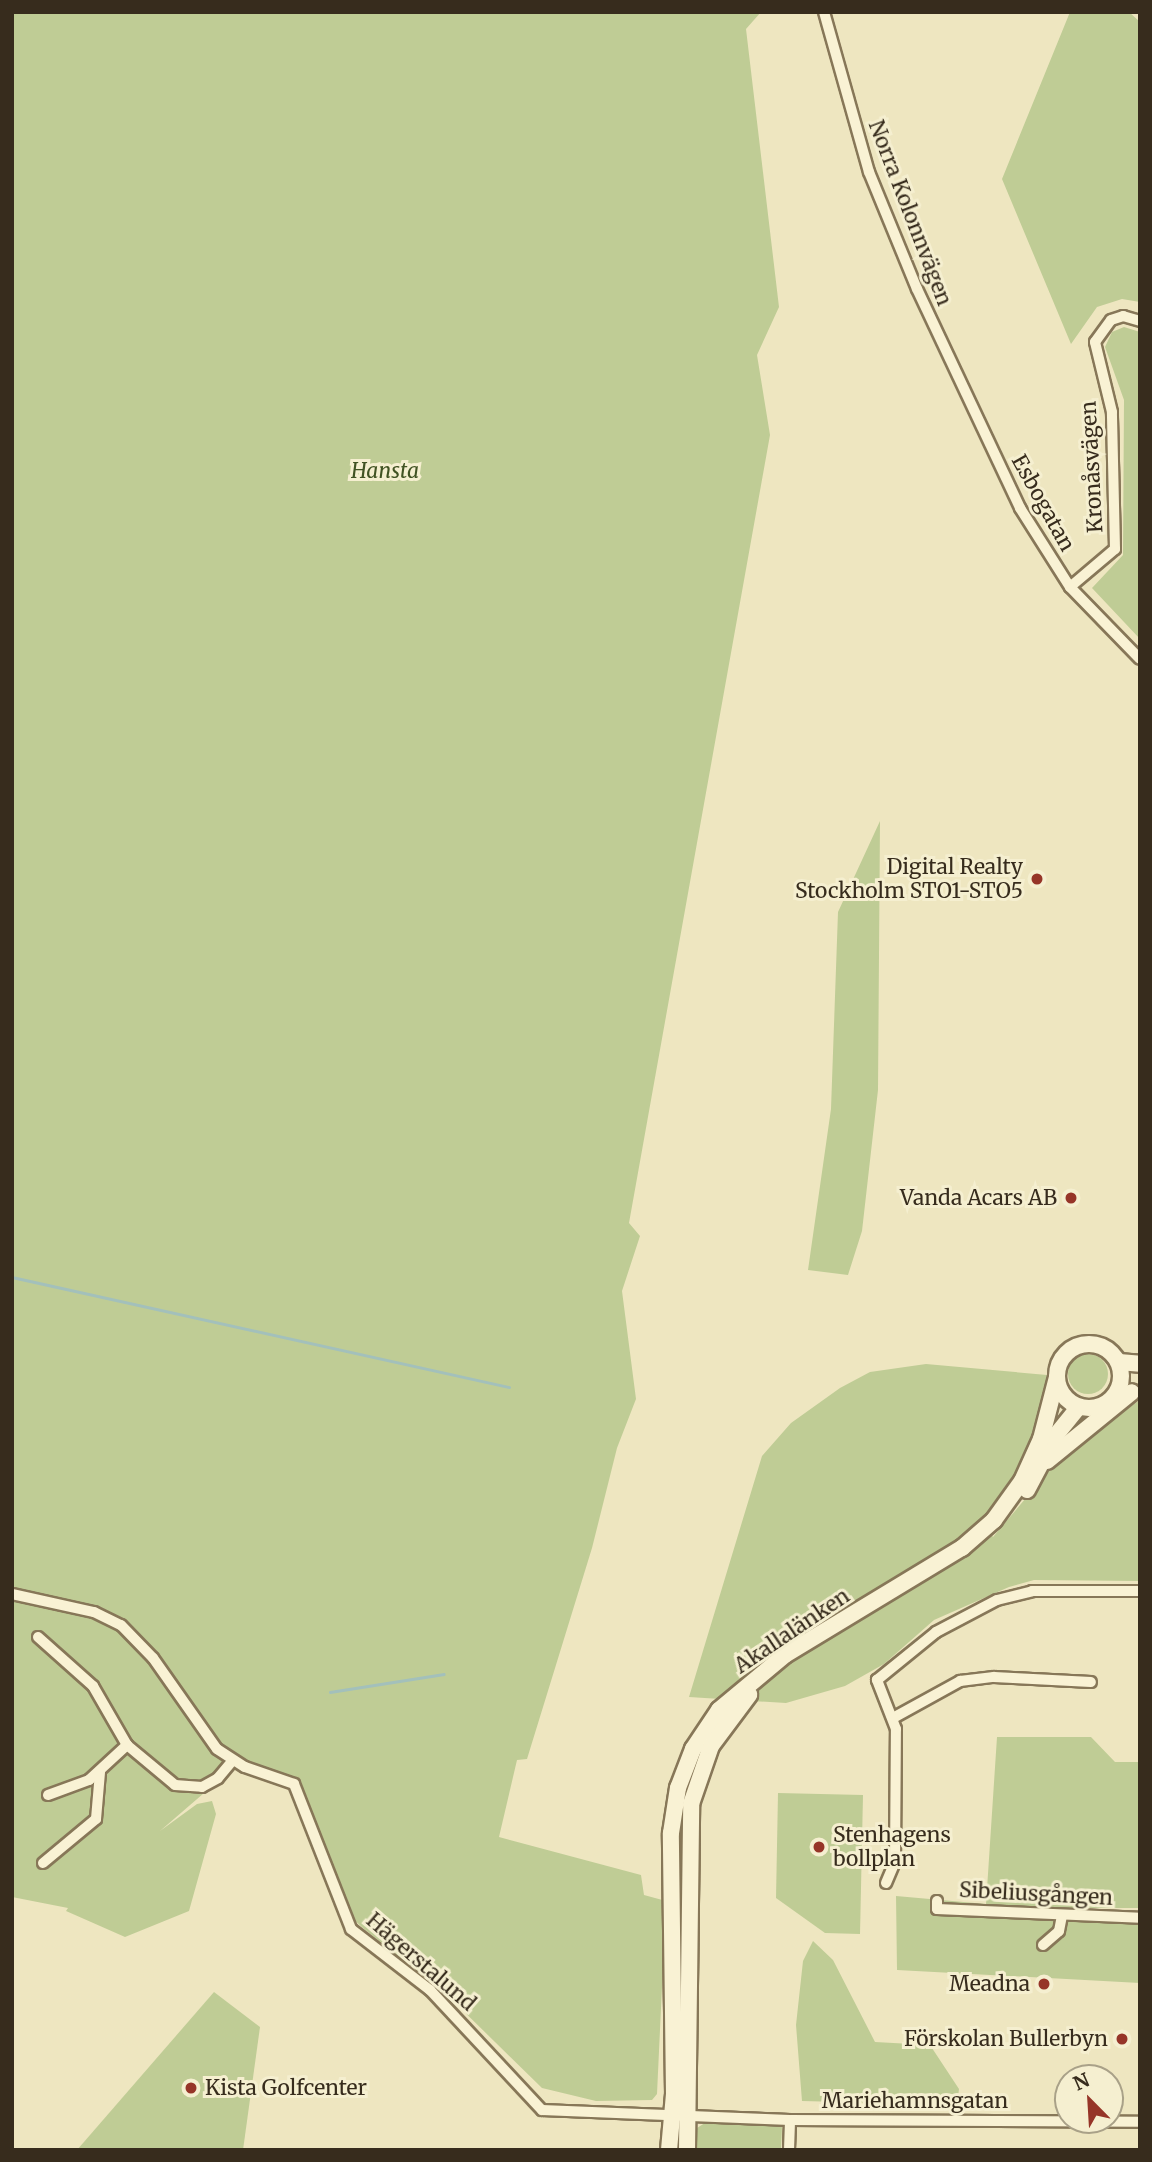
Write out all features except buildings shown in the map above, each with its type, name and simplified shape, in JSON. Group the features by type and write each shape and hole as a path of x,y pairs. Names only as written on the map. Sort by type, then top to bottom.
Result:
{"main road":[{"path":"1112,1399 1121,1382 1119,1362 1106,1348 1079,1345 1065,1354 1056,1377 1063,1395 1079,1407 1096,1408 1136,1391"},
{"path":"1119,1362 1140,1364"},
{"name":"Akallalänken","path":"669,2150 672,2116 671,1833 678,1788 693,1749 719,1710 785,1655 962,1548 994,1520 1022,1481 1041,1439 1056,1377"},
{"path":"1042,1466 1078,1431 1136,1391"},
{"name":"Akallalänken","path":"687,2150 690,2116 689,1827 696,1784 711,1746 736,1708 760,1685 975,1548 1006,1519 1042,1466 1056,1435 1079,1407"}],"street":[{"name":"Norra Kolonnvägen","path":"824,12 869,172 917,289 943,344"},
{"name":"Kronåsvägen","path":"1070,587 1115,549 1112,412 1095,342 1111,320 1123,317 1140,321"},
{"name":"Esbogatan","path":"943,344 1020,508 1070,587 1140,659"},
{"path":"886,1883 895,1862 893,1718 877,1680 936,1632 997,1600 1032,1591 1140,1591"},
{"name":"Hägerstalund","path":"12,1594 94,1612 121,1625 153,1658 205,1736 233,1760 294,1784 351,1929 430,1990 533,2104 552,2114 690,2116"},
{"path":"38,1637 93,1686 127,1745 183,1787 211,1782 233,1760"},
{"path":"893,1718 960,1681 994,1677 1091,1682"},
{"path":"48,1795 77,1787 100,1772 127,1745"},
{"path":"43,1863 96,1819 100,1772"},
{"name":"Sibeliusgången","path":"937,1901 937,1909 1140,1918"},
{"path":"1043,1945 1059,1931 1062,1916"},
{"name":"Mariehamnsgatan","path":"690,2116 790,2120 1140,2122"},
{"path":"789,2150 790,2120"}],"green space":[{"name":"Hansta","path":"12,12 761,12 746,29 779,307 757,355 770,435 629,1223 640,1236 622,1291 636,1399 617,1448 592,1548 527,1759 517,1760 499,1837 641,1875 644,1895 666,1901 657,2094 652,2100 596,2101 542,2088 445,1993 352,1918 300,1786 233,1768 160,1831 197,1804 212,1801 216,1814 189,1911 125,1937 66,1911 68,1908 12,1897"},
{"path":"1070,12 1129,12 1140,22 1140,302 1122,299 1097,307 1071,344 1002,179"},
{"path":"1124,327 1140,332 1140,639 1092,588 1123,555 1124,400 1105,347 1112,332"},
{"path":"880,821 878,1090 862,1231 848,1275 808,1270 831,1109 838,912"},
{"path":"1088,1354 1096,1355 1102,1360 1107,1366 1107,1382 1102,1388 1096,1393 1088,1394 1080,1393 1074,1388 1069,1382 1068,1374 1069,1366 1074,1360 1080,1355"},
{"path":"926,1364 1047,1375 1040,1419 1021,1467 982,1521 993,1537 1064,1453 1140,1400 1140,1581 1034,1580 1009,1587 934,1620 884,1664 845,1686 786,1703 689,1697 762,1456 791,1423 840,1388 870,1372"},
{"path":"997,1737 1091,1737 1115,1762 1140,1762 1140,1908 1025,1908 1140,1919 1140,1983 897,1970 896,1896 986,1904"},
{"name":"Stenhagens bollplan","path":"778,1793 863,1795 860,1934 825,1933 776,1898"},
{"path":"813,1941 833,1960 875,2042 930,2045 959,2089 957,2105 802,2101 796,2025 803,1961"},
{"name":"Kista Golfcenter","path":"214,1992 260,2027 243,2150 77,2150"},
{"path":"708,2121 782,2126 781,2150 694,2150 697,2128"}],"waterway":[{"path":"12,1277 509,1387"},
{"path":"330,1692 444,1674"}],"place":[{"name":"Digital Realty Stockholm STO1-STO5","path":"1037,879"},
{"name":"Vanda Acars AB","path":"1071,1198"},
{"name":"Stenhagens bollplan","path":"819,1847"},
{"name":"Meadna","path":"1044,1984"},
{"name":"Förskolan Bullerbyn","path":"1122,2039"},
{"name":"Kista Golfcenter","path":"191,2088"}]}
